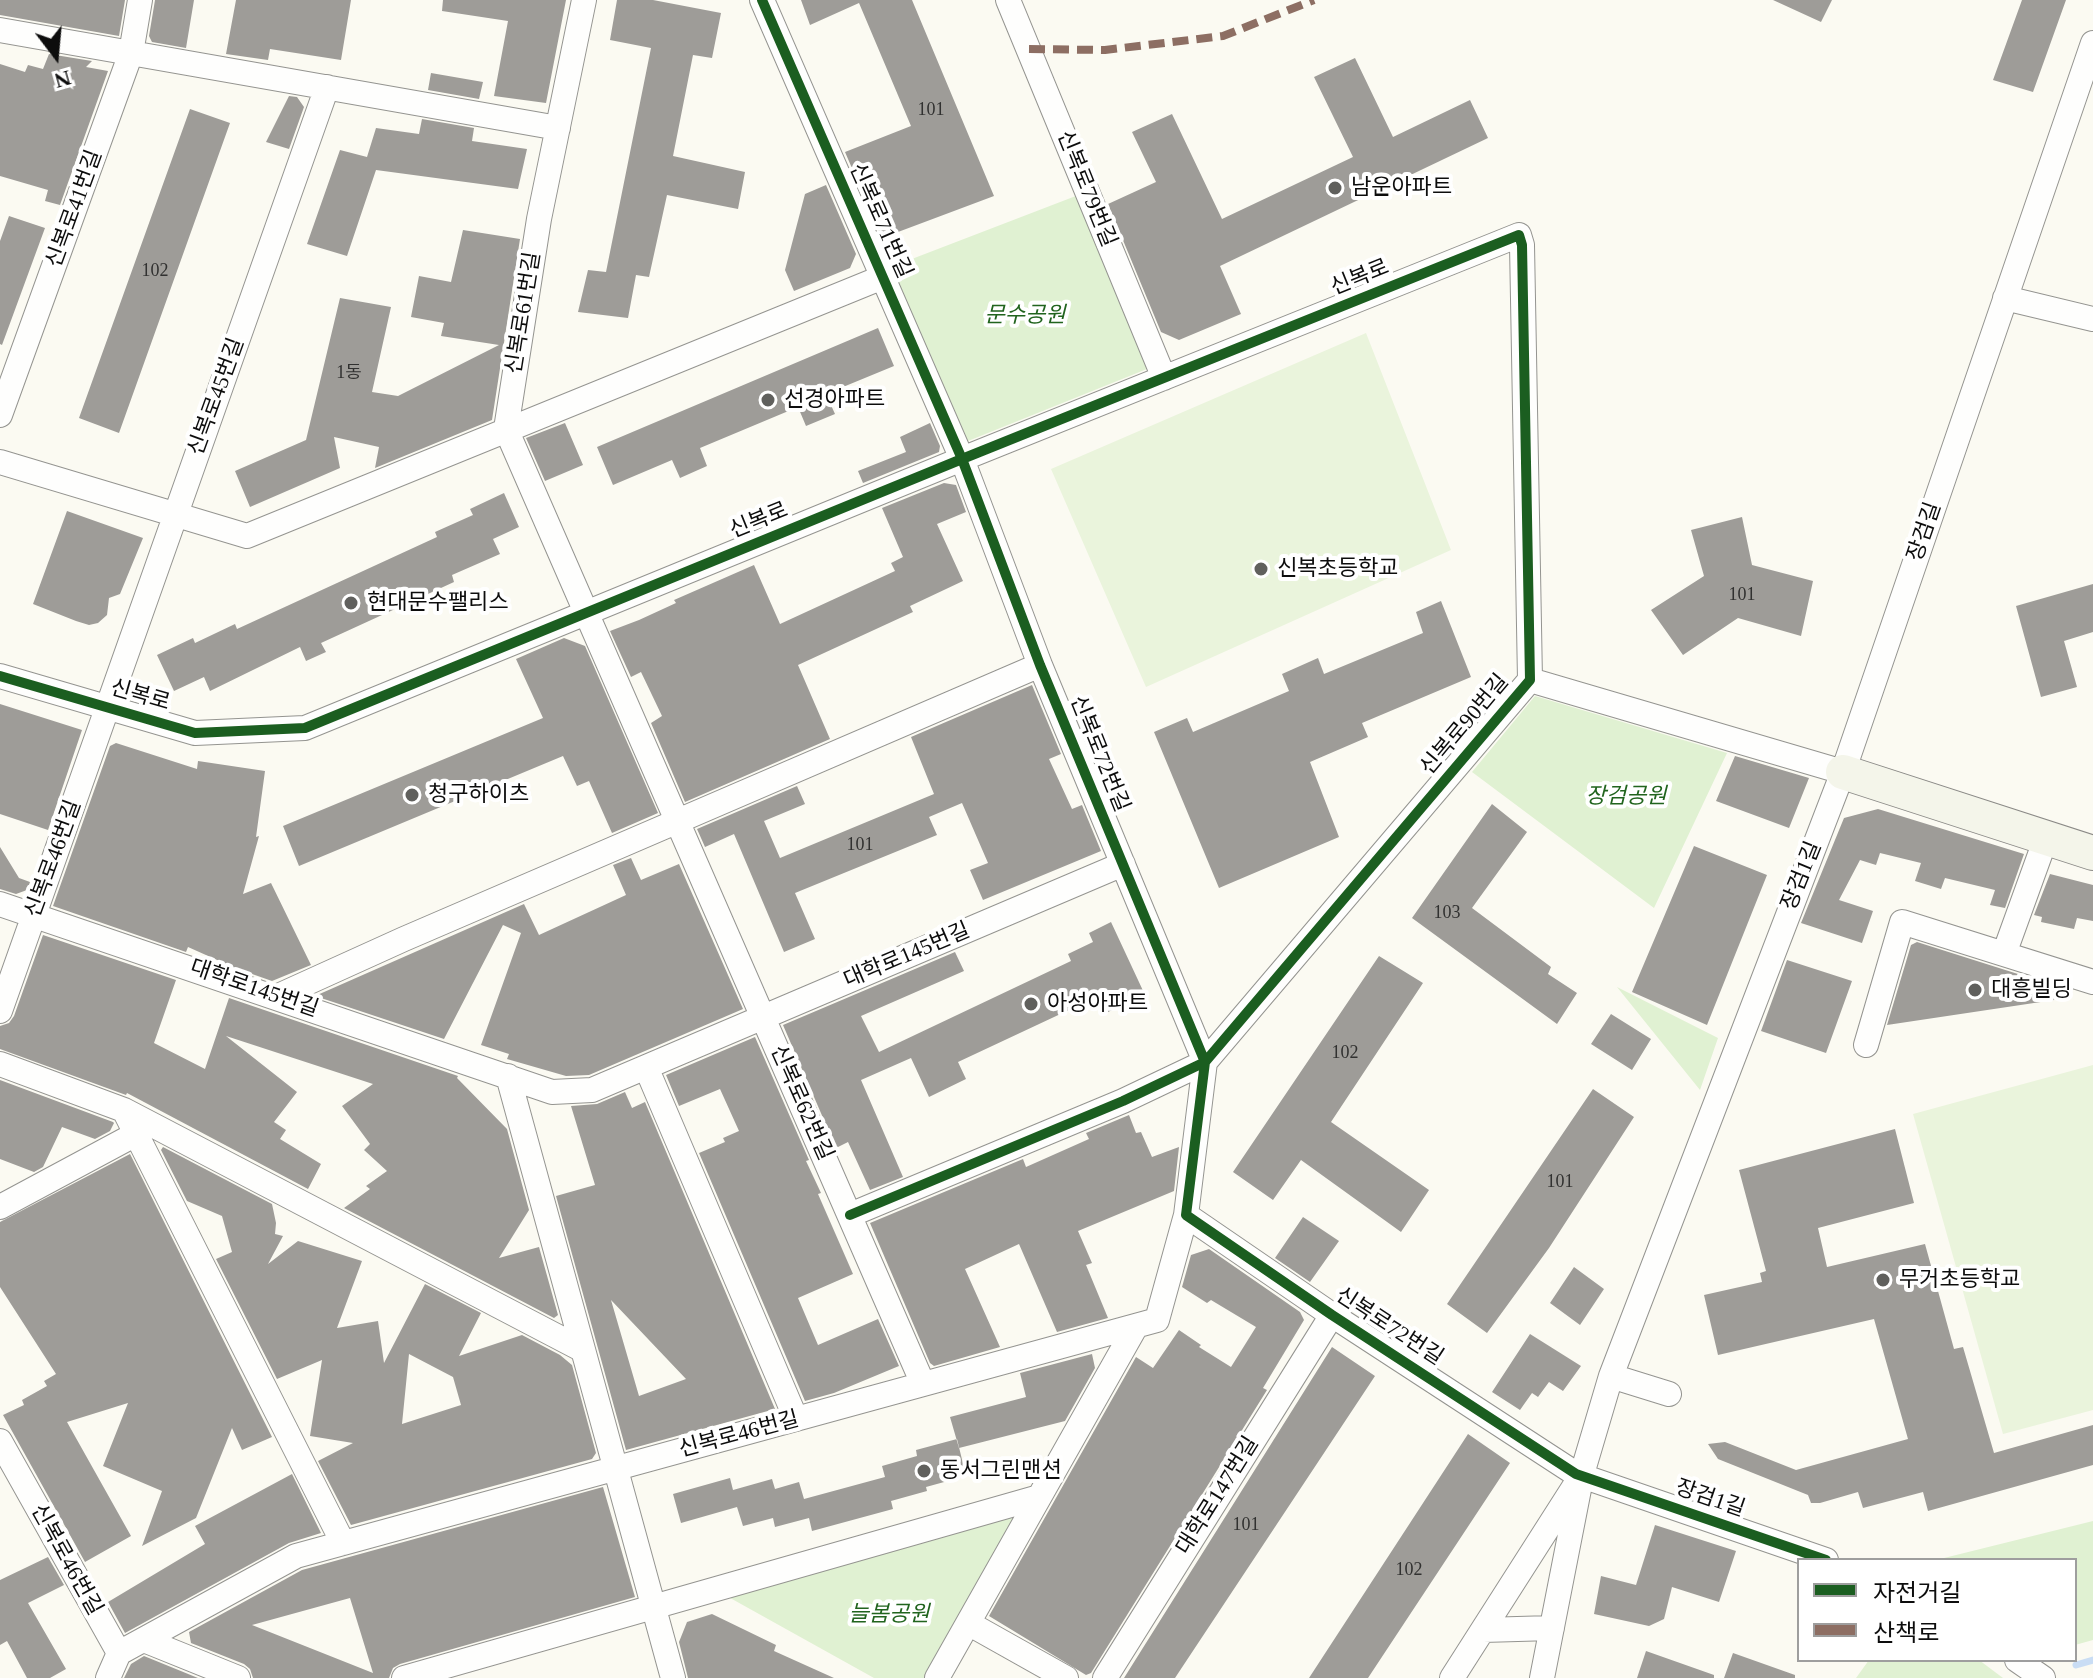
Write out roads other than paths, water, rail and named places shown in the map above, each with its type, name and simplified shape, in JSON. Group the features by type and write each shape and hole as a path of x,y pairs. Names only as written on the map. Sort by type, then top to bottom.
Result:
{"main road":[{"path":"1843,772 2093,853"}],"street":[{"name":"신복로41번길","path":"0,415 131,53 140,0"},
{"name":"신복로61번길","path":"506,429 539,219 584,0"},
{"name":"신복로71번길","path":"762,0 962,459"},
{"name":"신복로79번길","path":"1008,0 1164,378"},
{"path":"0,30 558,128"},
{"name":"장검길","path":"1843,772 2093,43"},
{"name":"신복로45번길","path":"107,707 327,87"},
{"name":"신복로","path":"0,676 195,733 305,728 1519,235"},
{"name":"신복로90번길","path":"1205,1062 1530,680 1522,245 1519,235"},
{"path":"0,462 247,536 883,277"},
{"path":"2005,298 2093,319"},
{"path":"506,429 585,613"},
{"name":"신복로72번길","path":"937,1678 1136,1326 1157,1320 1186,1215 1205,1062 1040,665 962,459"},
{"name":"신복로62번길","path":"585,613 923,1384"},
{"path":"276,997 1040,665"},
{"path":"1530,680 1843,772"},
{"name":"신복로46번길","path":"0,1011 107,707"},
{"name":"장검1길","path":"1542,1678 1581,1475 1611,1376 1843,772"},
{"path":"2004,954 2042,849"},
{"name":"대학로145번길","path":"0,904 552,1092 592,1090 1123,864"},
{"path":"1866,1045 1902,922 2093,982"},
{"path":"850,1215 1123,1101 1205,1062"},
{"path":"0,1064 124,1110 583,1350"},
{"path":"646,1067 796,1419"},
{"path":"508,1076 673,1678"},
{"path":"124,1110 343,1543"},
{"path":"0,1207 136,1134"},
{"name":"신복로72번길","path":"1186,1215 1332,1315 1581,1475"},
{"name":"대학로147번길","path":"1105,1678 1332,1315"},
{"name":"신복로46번길","path":"0,1441 119,1653 296,1556 1136,1326"},
{"path":"1611,1376 1669,1394"},
{"name":"장검1길","path":"1581,1475 1820,1558"},
{"name":"장검1길","path":"1452,1678 1581,1475"},
{"path":"404,1678 1039,1497"},
{"path":"968,1623 1066,1678"},
{"path":"1483,1630 1552,1628"},
{"path":"144,1640 238,1678"},
{"path":"108,1678 119,1653"},
{"path":"2020,1662 2043,1678"}],"waterway":[{"path":"2076,1665 2093,1660"}],"place":[{"name":"남운아파트","path":"1335,188"},
{"name":"선경아파트","path":"768,400"},
{"name":"신복초등학교","path":"1261,569"},
{"name":"현대문수팰리스","path":"351,603"},
{"name":"청구하이츠","path":"412,795"},
{"name":"대흥빌딩","path":"1975,990"},
{"name":"아성아파트","path":"1031,1004"},
{"name":"무거초등학교","path":"1883,1280"},
{"name":"동서그린맨션","path":"924,1471"}],"park label":[{"name":"문수공원","path":"1025,316"},
{"name":"장검공원","path":"1626,797"},
{"name":"늘봄공원","path":"889,1615"}]}
